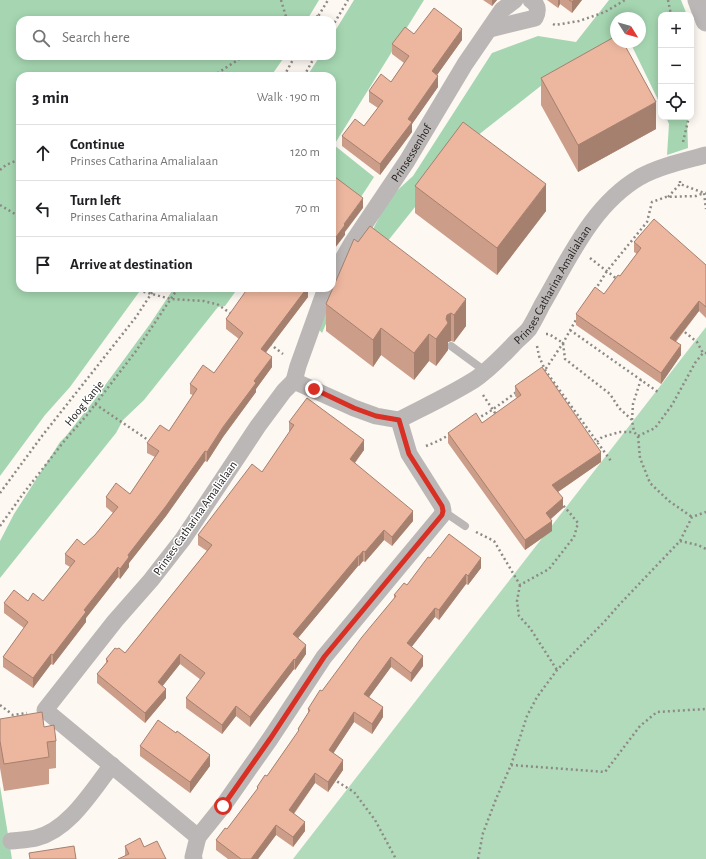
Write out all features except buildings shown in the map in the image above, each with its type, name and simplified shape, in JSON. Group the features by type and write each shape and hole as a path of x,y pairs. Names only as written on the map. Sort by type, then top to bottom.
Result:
{"street":[{"name":"Prinsessenhof","path":"336,271 352,243 407,161 465,64 502,10 515,0"},
{"path":"490,29 535,18 538,12 536,3 531,0"},
{"path":"698,0 706,21"},
{"name":"Prinses Catharina Amalialaan","path":"399,420 479,376 532,332 575,246 585,230 611,199 640,177 663,167 706,155"},
{"path":"194,859 193,857 198,837 223,806 270,739 324,657 442,515 443,511 442,506 409,454 399,420 376,416 354,408 296,373 325,292"},
{"name":"Prinses Catharina Amalialaan","path":"45,710 115,621 151,580 183,539 258,426 296,373"},
{"path":"45,710 198,837"},
{"path":"11,841 35,839 61,826 73,815 112,765"}],"lane":[{"path":"451,346 479,376"},
{"path":"443,511 465,526"}],"path":[{"path":"281,0 286,16"},
{"path":"319,15 328,0"},
{"path":"336,20 348,0"},
{"path":"535,18 555,25 579,21 605,12 625,0"},
{"path":"668,0 670,12"},
{"path":"219,72 238,60"},
{"path":"286,72 293,60"},
{"path":"306,72 313,60"},
{"path":"0,170 6,165 16,161"},
{"path":"668,197 680,184"},
{"path":"595,290 607,271 647,222 652,202 668,197 696,196 704,194 706,209"},
{"path":"0,205 16,215"},
{"path":"575,246 619,280"},
{"path":"144,292 171,299 204,301 217,304 235,317"},
{"name":"Hoog Kanje","path":"0,526 23,494 136,351 175,292"},
{"name":"Hoog Kanje","path":"0,493 42,436 136,317 151,294"},
{"path":"540,374 545,370 563,343 579,315"},
{"path":"638,436 654,428 672,405 695,363 704,353 698,342 679,328"},
{"path":"570,330 658,392"},
{"path":"611,461 545,370 532,332 549,334 563,343 565,358 610,394 619,408 632,420"},
{"path":"265,341 296,373"},
{"path":"479,376 492,410 501,422"},
{"path":"641,379 633,404 632,420 634,432 638,436 640,458 650,484 669,501 692,517"},
{"path":"476,420 518,390"},
{"path":"95,404 153,444"},
{"path":"409,454 457,431"},
{"path":"597,442 602,437 620,432 634,432"},
{"path":"520,585 549,569 574,537 578,523 559,500"},
{"path":"478,859 483,833 511,765 527,716 537,697 557,670 680,541 692,517 706,512"},
{"path":"465,526 494,541 520,585 517,601 519,616 530,628 557,670"},
{"path":"680,541 698,545 706,549"},
{"path":"0,705 13,715 45,710"},
{"path":"511,765 605,772 640,726 657,712 706,709"},
{"path":"328,776 354,792 375,820 396,859"}],"green space":[{"path":"0,0 319,0 309,16 16,16 16,60 282,60 274,72 16,72 16,292 139,292 70,387 45,415 0,476"},
{"path":"354,0 424,0 336,142 336,72 310,72 317,60 336,60 336,29"},
{"path":"609,0 681,0 686,12 658,12 658,100 633,48 646,48 646,12 610,12 610,48 618,48 542,85 463,147 379,252 342,287 322,333 316,326 372,231 390,197 413,176 492,53 538,36 576,42"},
{"path":"667,120 687,120 688,148 667,155 669,124"},
{"path":"336,147 374,177 359,200 336,187"},
{"path":"171,292 235,292 225,306 218,307 144,400 123,420 116,433 0,578 0,541 14,514 60,442 92,403 150,324"},
{"path":"706,327 706,859 293,859"},
{"path":"0,786 12,859 0,859"}],"route":[{"path":"223,806 270,739 324,657 442,515 443,511 442,506 409,454 399,420 376,416 354,408 314,389"}]}
